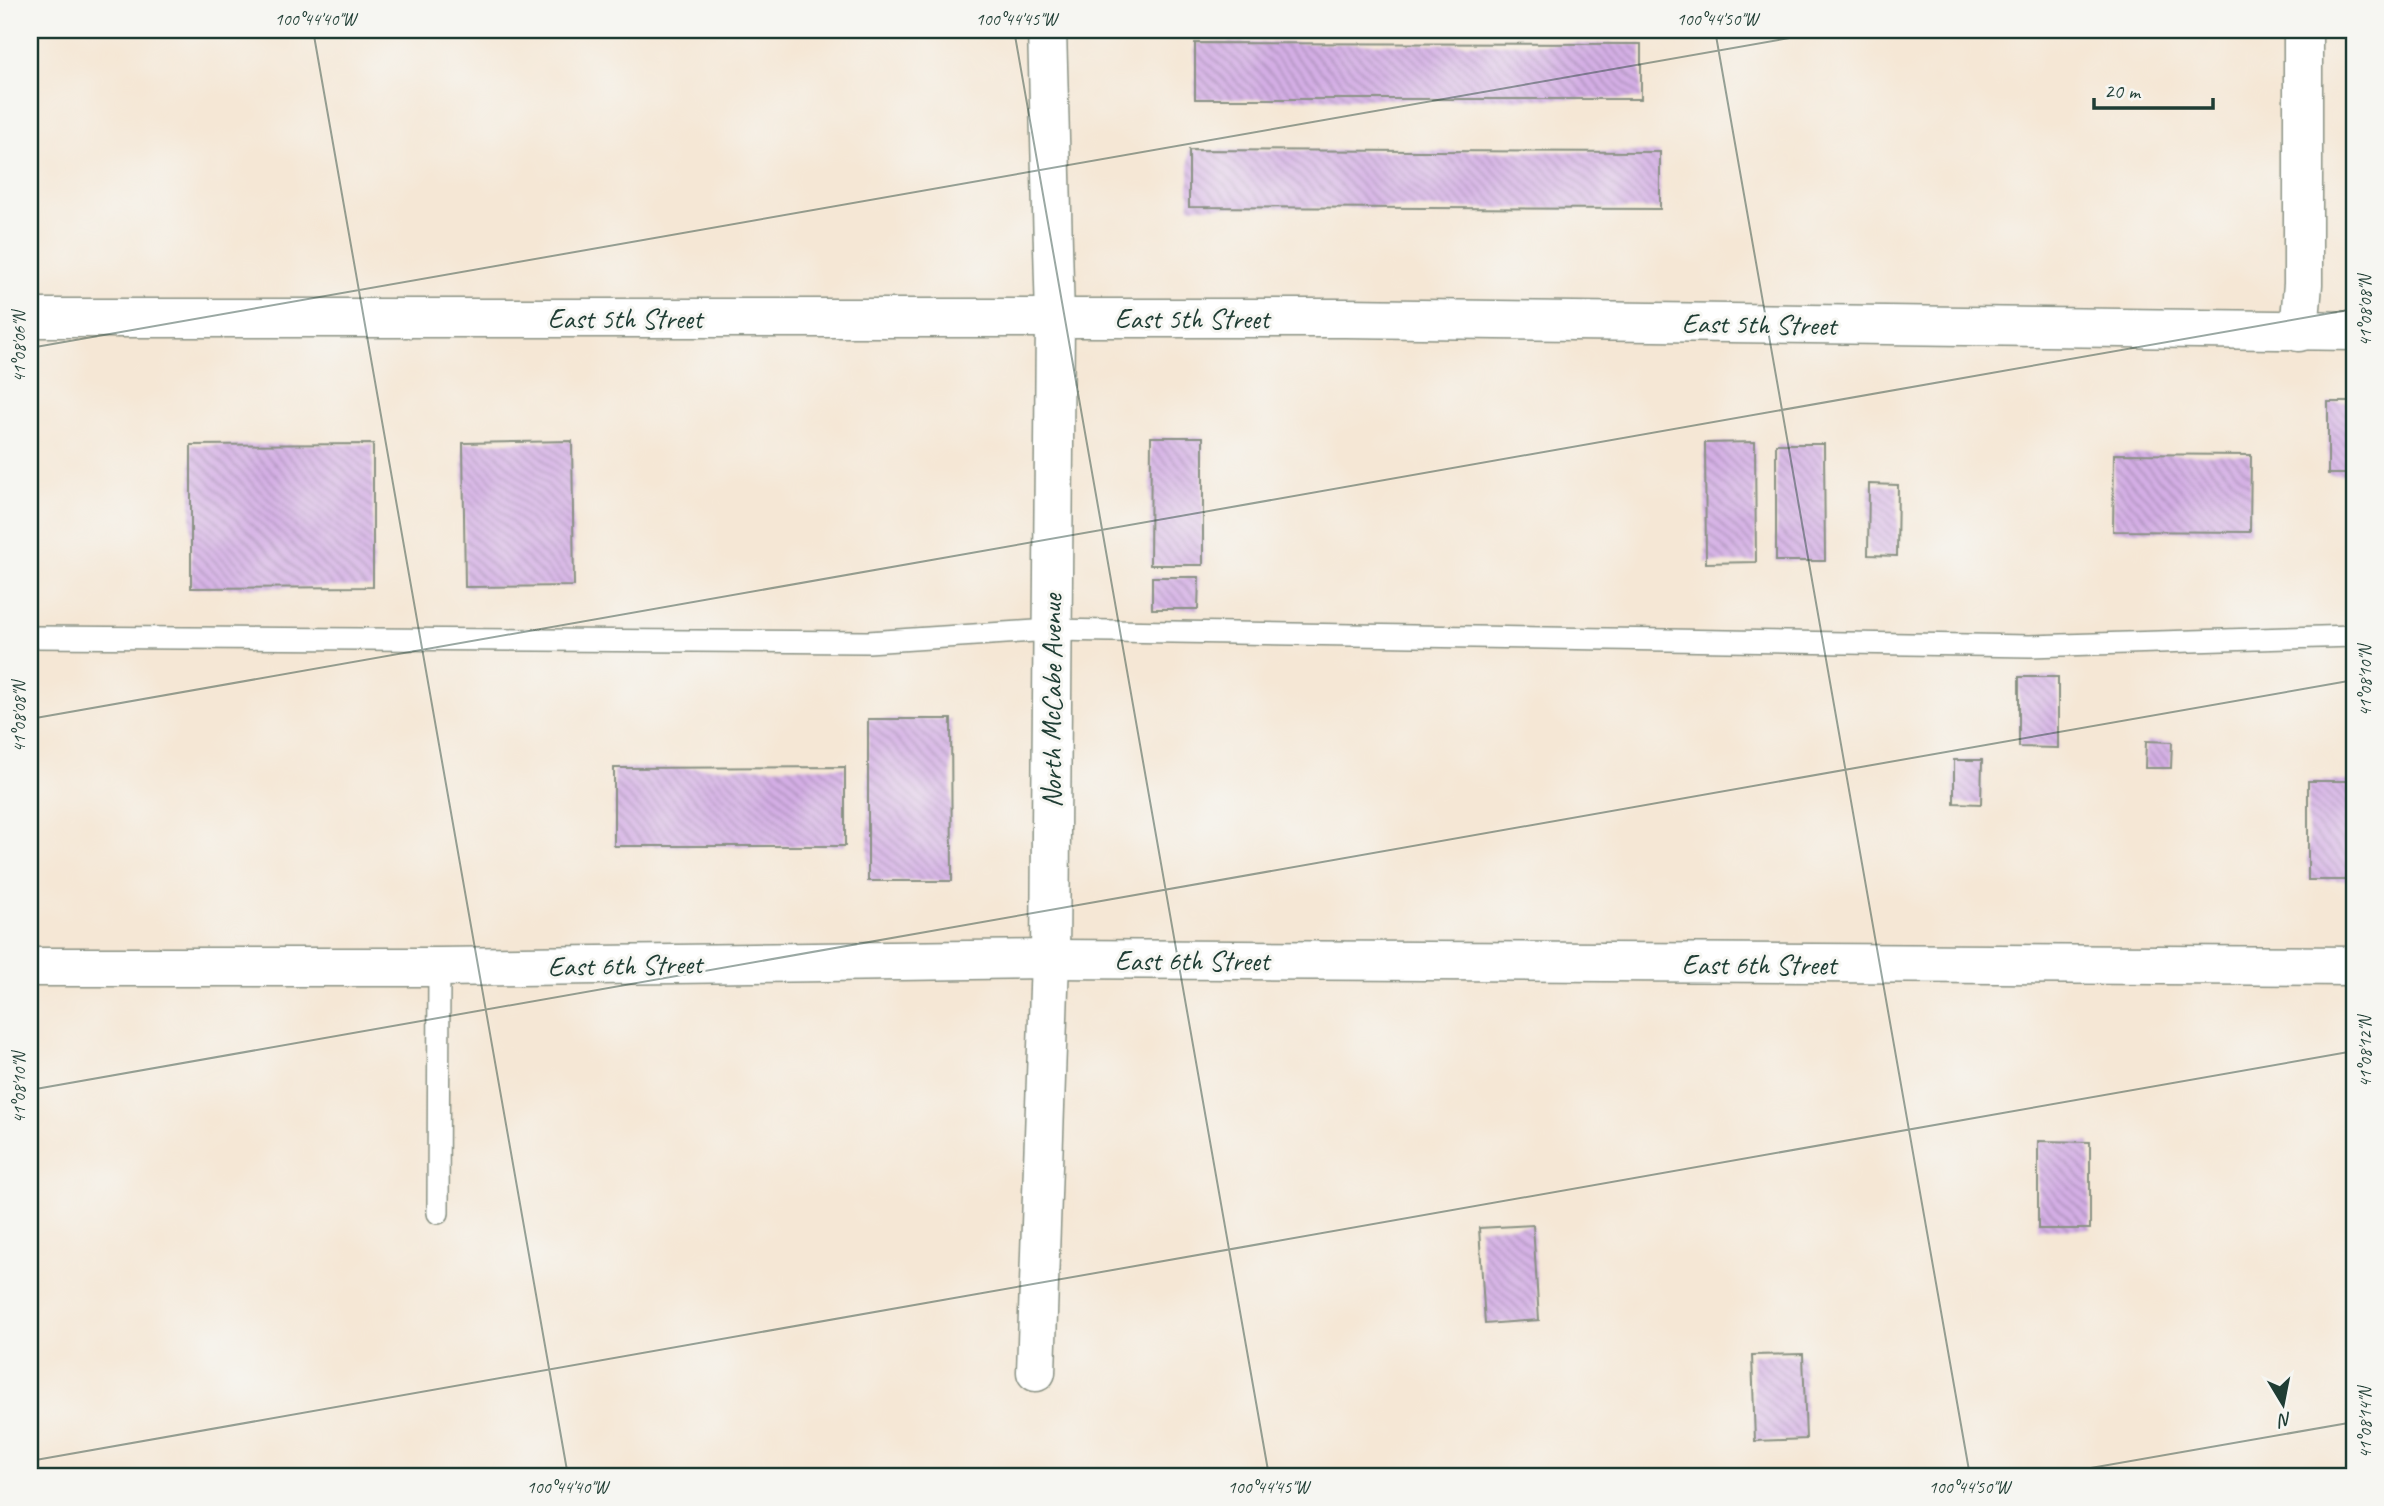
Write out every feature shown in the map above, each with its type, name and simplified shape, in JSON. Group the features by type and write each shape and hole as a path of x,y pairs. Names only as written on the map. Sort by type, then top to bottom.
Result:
{"street":[{"name":"North McCabe Avenue","path":"1036,1372 1050,959 1055,318 1047,30"},
{"path":"2299,332 2303,284 2303,30"},
{"name":"East 5th Street","path":"30,318 1345,318 2354,331"},
{"name":"East 6th Street","path":"30,967 439,967 1050,959 2354,966"}],"lane":[{"path":"30,637 868,642 1051,630 2029,646 2354,636"},
{"path":"438,1213 439,967"}],"building":[{"path":"1195,43 1641,44 1641,99 1195,99"},
{"path":"1189,150 1660,152 1660,209 1189,207"},
{"path":"2328,402 2354,402 2354,474 2328,474"},
{"path":"1151,437 1203,437 1203,565 1150,565"},
{"path":"572,441 574,586 465,587 463,443"},
{"path":"1755,442 1756,562 1706,563 1705,443"},
{"path":"373,444 373,587 191,588 191,445"},
{"path":"1776,444 1824,444 1825,561 1776,561"},
{"path":"2114,454 2251,455 2250,532 2113,531"},
{"path":"1869,484 1898,485 1897,556 1868,555"},
{"path":"1152,577 1199,577 1198,609 1152,609"},
{"path":"2019,677 2058,677 2058,748 2019,747"},
{"path":"868,719 951,719 952,881 868,881"},
{"path":"2146,741 2172,742 2171,768 2145,768"},
{"path":"1954,760 1982,760 1981,804 1954,803"},
{"path":"845,767 845,846 614,846 614,768"},
{"path":"2308,781 2354,781 2354,880 2308,880"},
{"path":"2038,1141 2090,1142 2090,1229 2038,1229"},
{"path":"1533,1225 1539,1320 1485,1324 1479,1228"},
{"path":"1803,1354 1806,1439 1755,1441 1752,1355"},
{"path":"2354,1448 2354,1476 2351,1476"}]}
